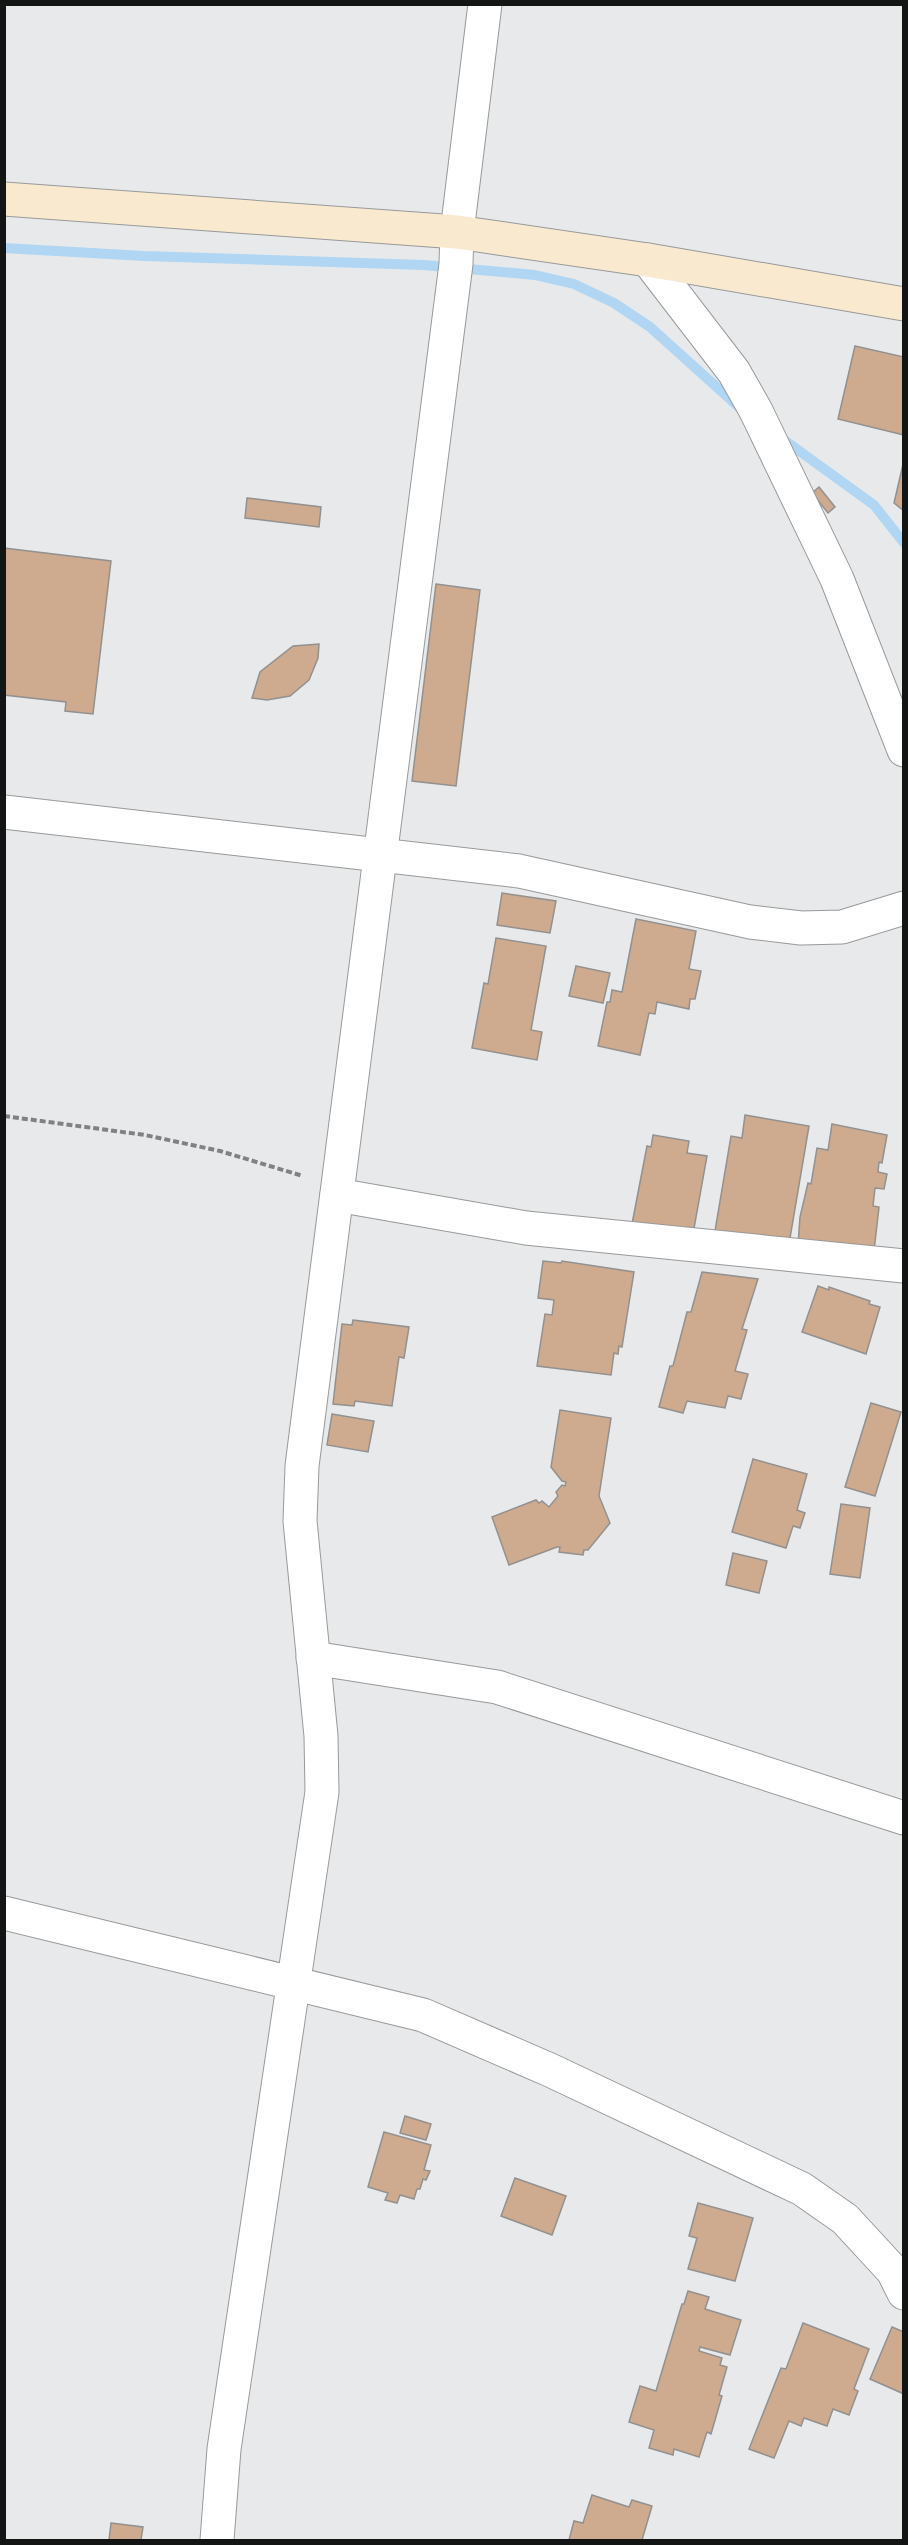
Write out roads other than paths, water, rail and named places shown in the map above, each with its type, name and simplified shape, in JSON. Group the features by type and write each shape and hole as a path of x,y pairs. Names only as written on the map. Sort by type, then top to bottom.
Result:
{"street":[{"path":"217,2541 224,2449 322,1792 321,1736 300,1521 302,1466 455,271 457,232 485,4"},
{"path":"4,199 457,232 648,260 903,304"},
{"path":"648,260 734,372 756,411 837,579 903,750"},
{"path":"4,812 519,871 750,922 801,928 842,927 903,909"},
{"path":"338,1191 526,1228 903,1266"},
{"path":"313,1658 497,1687 903,1818"},
{"path":"4,1913 423,2014 550,2070 802,2189 845,2219 893,2271 903,2293"}],"waterway":[{"path":"4,248 144,256 424,265 535,275 574,284 614,303 650,327 740,408"},
{"path":"780,437 874,505 904,543"}]}
